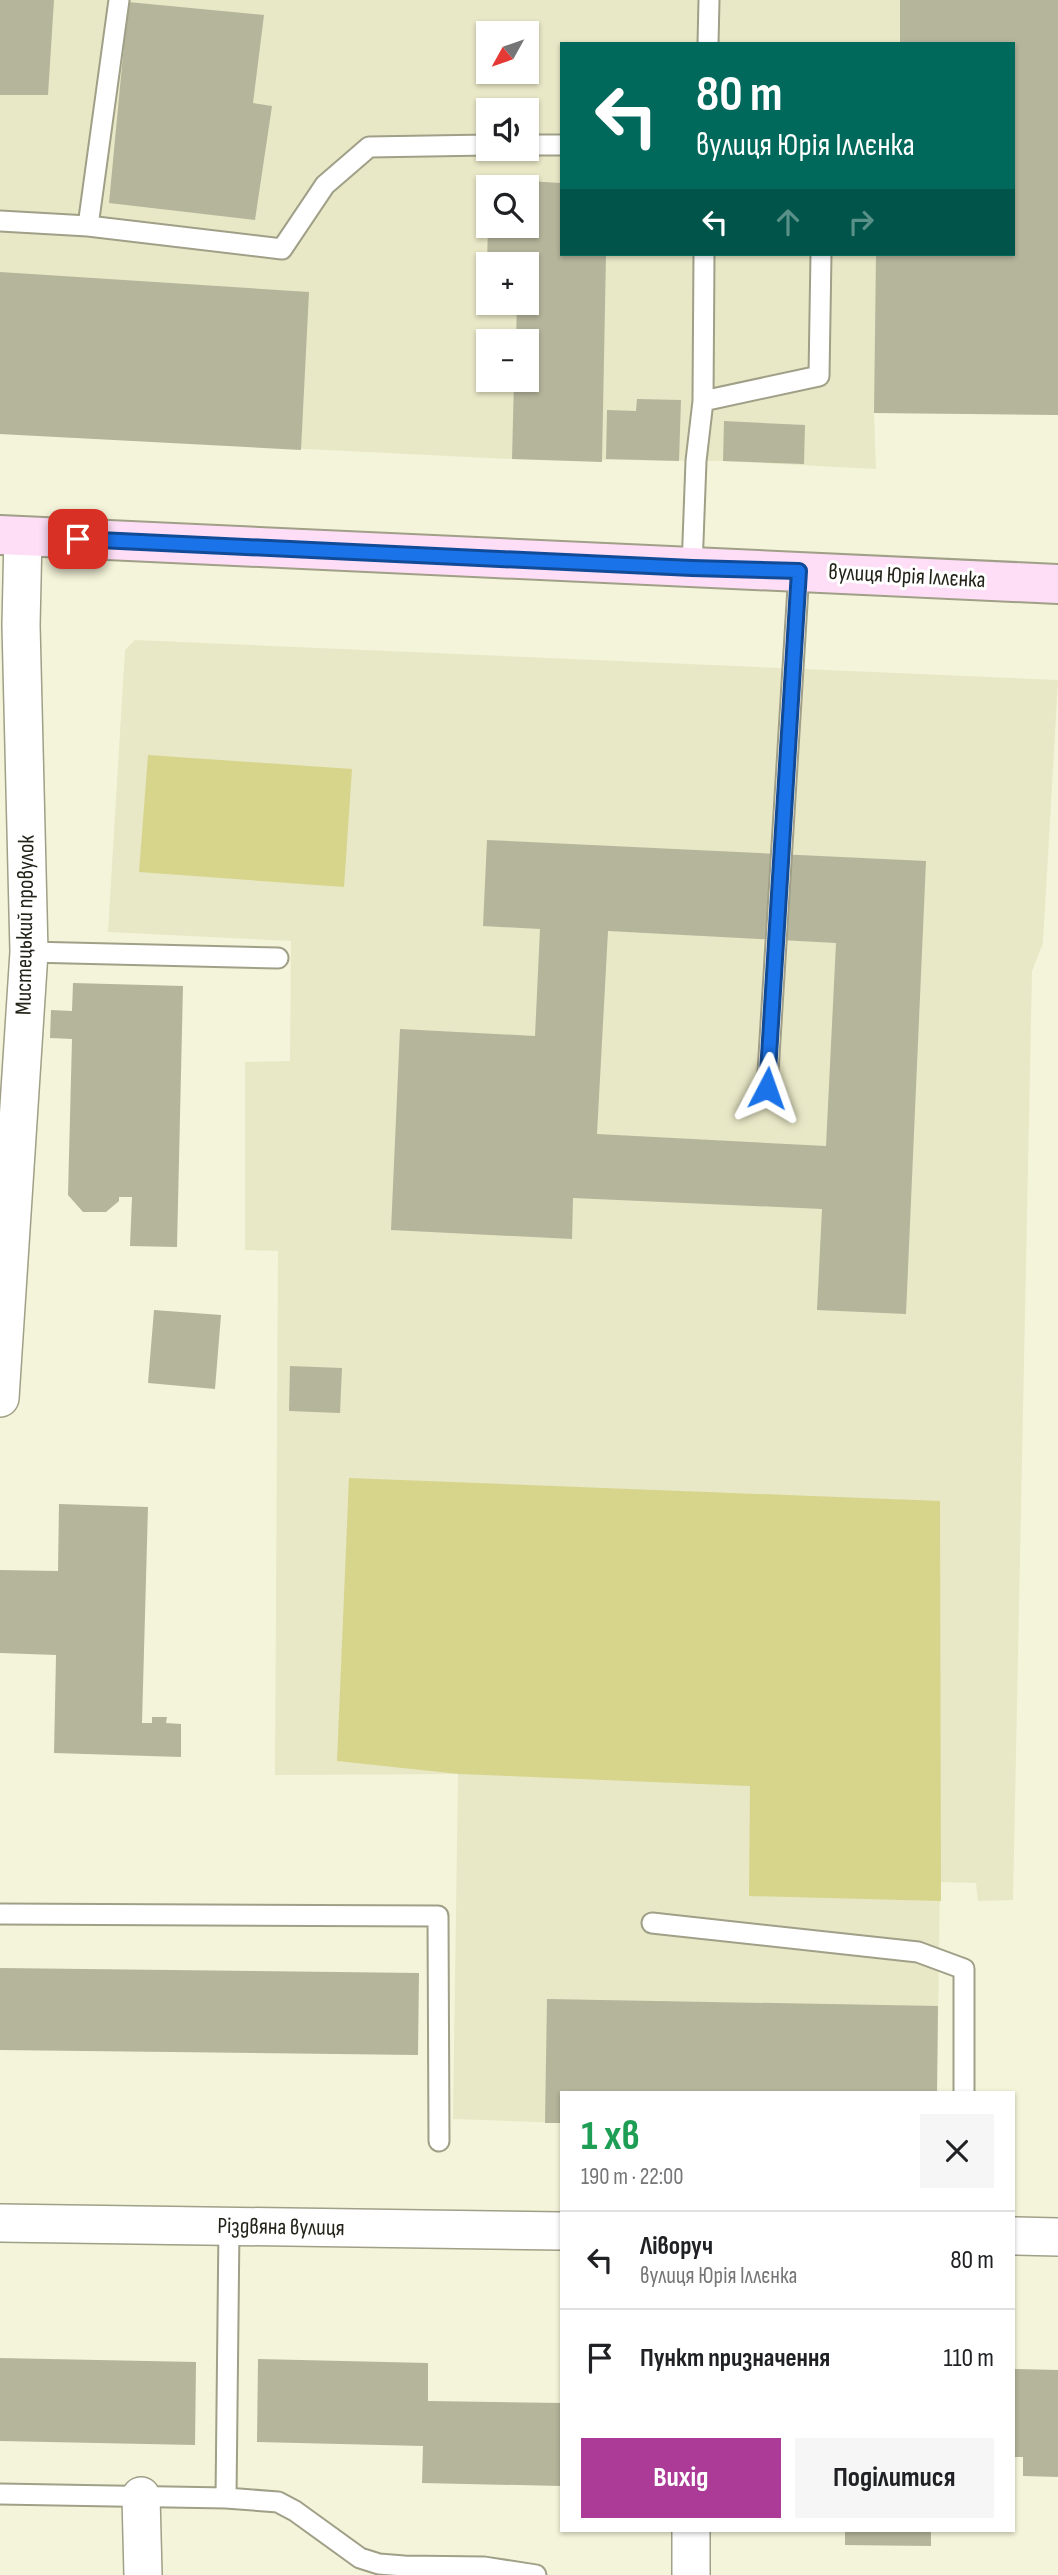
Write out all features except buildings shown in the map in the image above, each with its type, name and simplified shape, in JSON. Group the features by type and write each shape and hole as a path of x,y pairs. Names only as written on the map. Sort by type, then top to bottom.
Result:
{"street":[{"name":"вулиця Юрія Іллєнка","path":"11,536 1058,584"},
{"name":"Мистецький провулок","path":"0,1398 29,952 21,625 11,536"},
{"name":"Різдвяна вулиця","path":"0,2223 560,2231"},
{"path":"1015,2236 1058,2237"},
{"path":"141,2496 143,2575"},
{"path":"691,2532 691,2575"}],"lane":[{"path":"88,226 119,0"},
{"path":"708,42 709,0"},
{"path":"0,221 88,226 282,249 325,185 369,147 476,145"},
{"path":"539,145 560,145"},
{"path":"692,568 696,461 703,401 704,256"},
{"path":"703,401 819,376 821,256"},
{"path":"767,1088 799,571"},
{"path":"29,952 278,958"},
{"path":"0,1914 438,1916 439,2141"},
{"path":"652,1923 918,1952 964,1969 964,2091"},
{"path":"226,2498 229,2227"},
{"path":"0,2494 226,2498 278,2502 295,2511 360,2558 379,2564 404,2571 490,2567 536,2575"}],"shaded area":[{"path":"0,0 1058,0 1058,415 874,413 876,469 723,461 512,459 0,434"},
{"path":"135,640 1058,680 1043,943 1032,971 1013,1900 978,1901 976,1883 940,1882 937,2091 560,2091 560,2123 453,2119 458,1774 275,1775 278,1251 245,1250 245,1062 290,1061 291,941 108,932 125,650"},
{"path":"148,755 352,769 344,887 139,872"},
{"path":"349,1478 940,1501 941,1901 749,1896 750,1786 459,1774 337,1761"}],"route":[{"path":"78,539 799,571 767,1088"}]}
